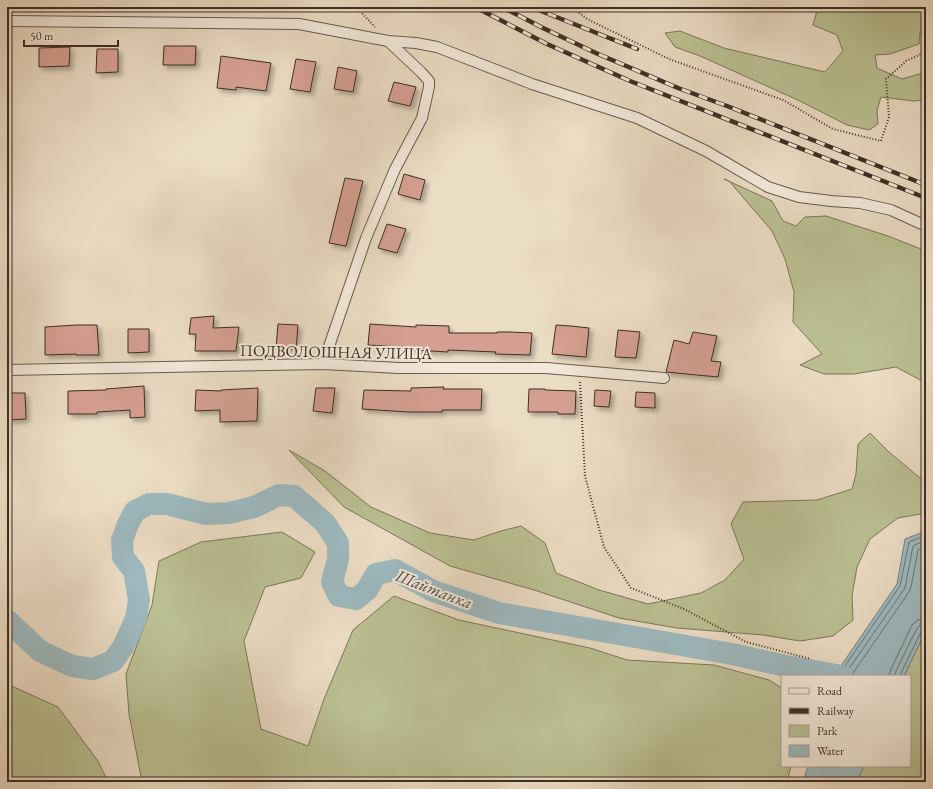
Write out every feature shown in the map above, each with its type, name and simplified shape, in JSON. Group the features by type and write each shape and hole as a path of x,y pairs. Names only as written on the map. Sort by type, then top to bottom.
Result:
{"street":[{"path":"7,21 299,24 388,41 437,47 532,84 637,118 706,151 768,188 799,197 860,203 891,210 926,226"},
{"path":"323,364 366,238 394,169 422,118 429,87 429,81 421,72 388,41"},
{"name":"ПОДВОЛОШНАЯ УЛИЦА","path":"7,370 323,364 399,368 546,368 664,378"}],"path":[{"path":"356,7 388,41"},
{"path":"572,7 587,18 669,59 783,100 833,129 881,141 889,117 886,79 906,62 926,52"},
{"path":"580,371 585,476 604,547 631,588 684,609 746,642 811,659"}],"green space":[{"path":"818,7 926,7 926,27 920,32 919,44 890,54 875,55 877,68 902,79 926,72 926,100 913,101 881,97 877,110 878,124 869,130 847,125 800,101 700,56 675,47 665,33 680,31 724,48 825,72 843,51 837,35 813,25"},
{"path":"729,181 772,201 783,221 796,226 805,217 826,216 888,236 926,251 926,383 896,367 854,374 824,374 800,365 822,354 793,322 794,292 785,259 772,231"},
{"path":"870,433 889,452 926,483 926,513 898,518 870,539 857,567 852,596 853,620 833,636 800,641 763,635 677,628 619,618 534,590 450,566 344,507 289,450 325,471 371,507 430,533 474,540 521,526 545,543 556,573 599,590 648,604 701,593 725,580 744,559 731,524 743,502 817,500 852,489 856,474 858,444"},
{"path":"282,532 315,552 301,578 265,587 244,641 261,729 308,746 324,699 353,630 394,596 459,620 590,648 627,660 714,665 769,680 781,687 781,767 791,767 787,782 142,782 129,714 126,674 152,605 159,561 201,542"},
{"path":"926,630 926,782 857,782 864,767 911,767 911,675 904,675"},
{"path":"7,684 58,707 98,761 108,782 7,782"}],"water":[{"path":"926,531 926,630 904,675 835,675 897,584 905,539"},
{"path":"808,767 864,767 857,782 803,782"}],"building":[{"path":"164,46 196,46 195,65 163,65"},
{"path":"70,47 69,66 39,67 39,48"},
{"path":"97,49 118,49 118,72 96,73"},
{"path":"221,56 271,63 266,91 236,87 236,90 217,88"},
{"path":"296,59 316,62 310,92 290,89"},
{"path":"338,67 357,71 353,92 334,89"},
{"path":"394,82 416,87 410,106 388,101"},
{"path":"404,174 425,180 420,200 398,194"},
{"path":"345,178 363,181 346,246 329,243"},
{"path":"387,224 406,229 397,253 378,248"},
{"path":"214,316 213,328 239,327 236,351 195,351 196,334 189,334 191,318"},
{"path":"278,324 298,325 296,349 276,348"},
{"path":"370,324 416,327 416,325 449,326 449,333 532,333 530,355 495,354 496,352 414,350 414,348 368,345"},
{"path":"97,325 99,355 45,355 45,327"},
{"path":"556,325 589,328 586,357 552,354"},
{"path":"128,329 149,329 149,352 128,353"},
{"path":"618,330 640,332 636,358 615,357"},
{"path":"693,332 717,336 711,361 721,362 718,377 666,372 674,340 689,344"},
{"path":"144,386 145,417 130,418 130,410 97,412 97,414 68,414 68,391 106,390"},
{"path":"444,387 443,389 482,389 481,410 409,412 362,409 364,390 411,391 411,388"},
{"path":"258,388 257,421 220,422 220,410 195,411 196,390 221,391"},
{"path":"316,388 335,388 332,413 313,411"},
{"path":"529,389 576,391 575,414 558,414 558,412 528,412"},
{"path":"595,390 611,391 609,407 594,406"},
{"path":"636,392 655,393 655,408 635,407"},
{"path":"7,393 25,393 26,419 7,420"}],"waterway":[{"name":"Шайтанка","path":"7,620 40,651 72,666 93,669 113,661 123,647 136,618 139,600 134,571 123,557 122,540 135,511 149,504 167,504 206,514 229,513 254,507 279,495 294,496 325,523 338,543 338,559 332,582 339,596 356,599 367,590 376,574 395,570 433,591 499,613 732,654 836,675"}],"railway":[{"path":"475,7 547,44 630,81 926,198"},
{"path":"502,7 598,54 678,88 926,185"},
{"path":"531,7 637,49"}]}
